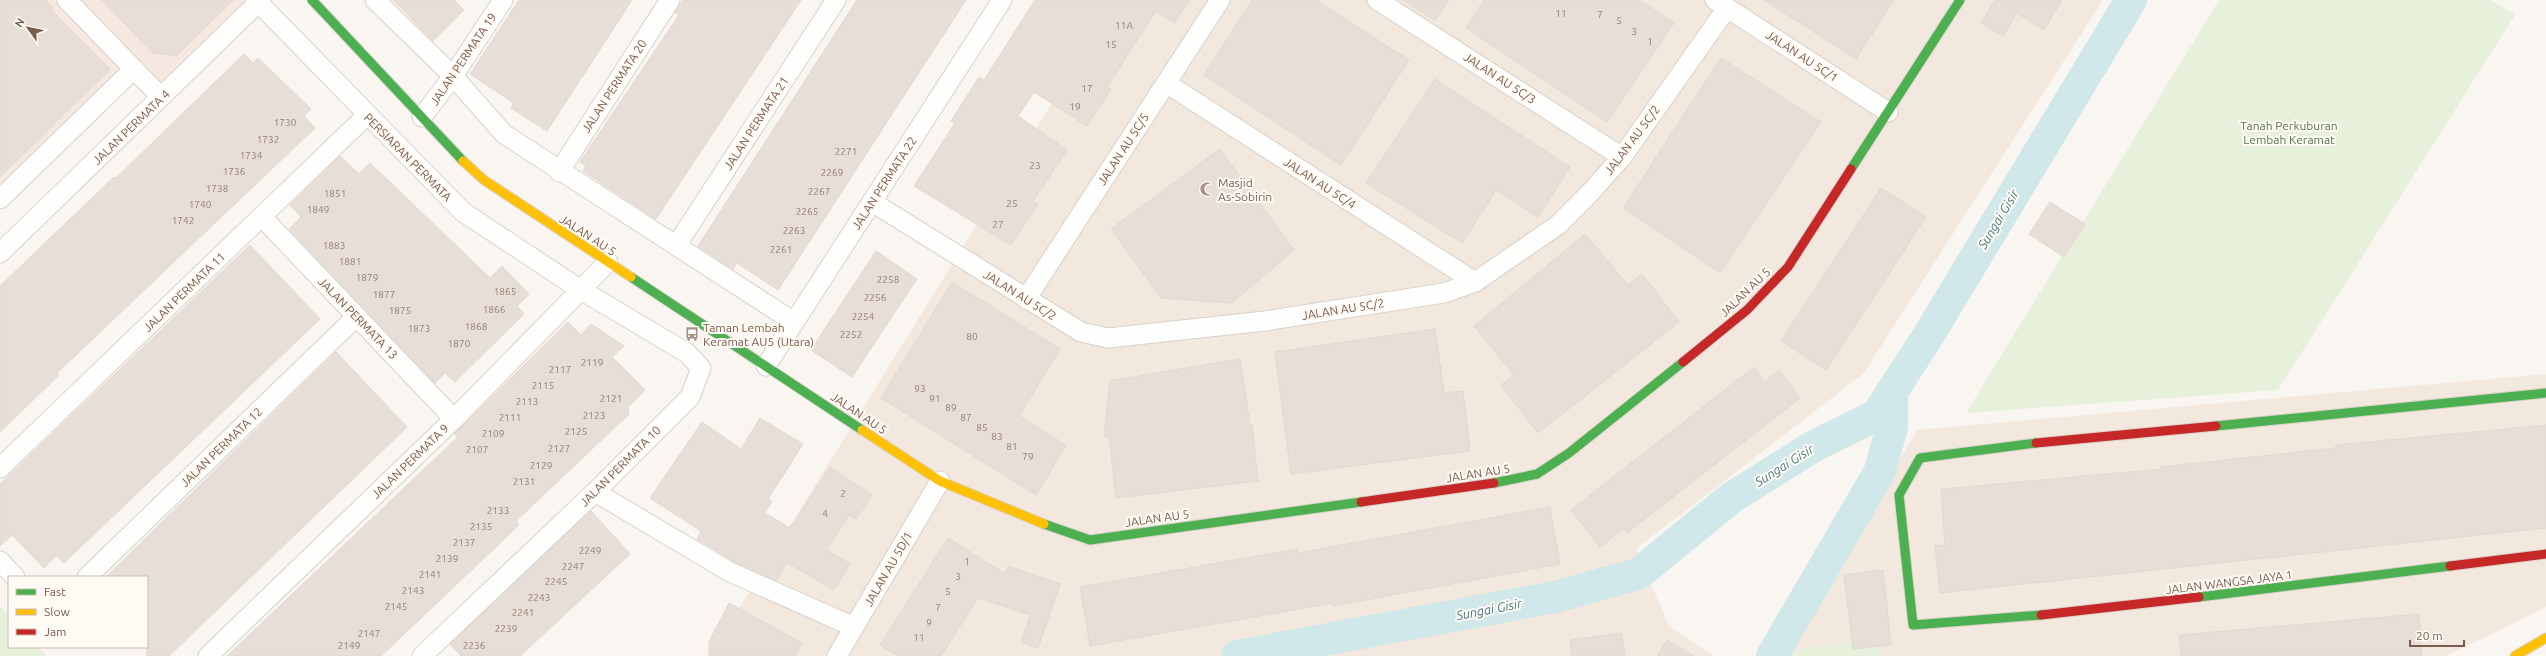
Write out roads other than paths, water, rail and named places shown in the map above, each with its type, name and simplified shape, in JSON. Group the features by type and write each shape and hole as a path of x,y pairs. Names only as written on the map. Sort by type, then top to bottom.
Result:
{"main road":[{"name":"JALAN AU 5","path":"312,0 448,146 484,180 940,481 1063,532 1090,540 1501,482 1537,474 1569,453 1747,310 1788,267 1960,0"},
{"name":"JALAN WANGSA JAYA 1","path":"2546,393 2020,445 1920,458 1899,495 1913,625 2083,612 2546,554"},
{"path":"2515,656 2546,638"}],"street":[{"path":"67,0 161,97"},
{"path":"375,0 453,76 504,134 559,172 794,322"},
{"name":"JALAN PERMATA 19","path":"422,117 453,76 503,0"},
{"name":"JALAN PERMATA 20","path":"559,172 670,0"},
{"name":"JALAN PERMATA 21","path":"676,246 836,0"},
{"name":"JALAN PERMATA 22","path":"766,366 1002,0"},
{"name":"JALAN AU 5C/5","path":"1026,299 1220,0"},
{"name":"JALAN AU 5C/3","path":"1377,0 1622,157"},
{"name":"JALAN PERMATA 4","path":"0,253 258,1"},
{"name":"PERSIARAN PERMATA","path":"258,1 366,116 462,212 581,290"},
{"name":"JALAN AU 5C/2","path":"872,202 1080,332 1108,338 1265,321 1444,293 1475,282 1558,225 1622,157 1721,4"},
{"name":"JALAN AU 5C/1","path":"1721,4 1888,112"},
{"path":"0,199 134,69"},
{"name":"JALAN AU 5C/4","path":"1166,83 1475,282"},
{"name":"JALAN PERMATA 11","path":"0,468 366,116"},
{"name":"JALAN PERMATA 13","path":"262,217 454,419"},
{"name":"JALAN PERMATA 9","path":"208,656 454,419 608,262"},
{"name":"JALAN PERMATA 10","path":"422,656 595,492 690,397 701,368 687,353 581,290"},
{"name":"JALAN PERMATA 12","path":"88,576 356,317"},
{"name":"JALAN AU 5D/1","path":"837,656 940,481"},
{"path":"595,492 730,572 854,627"},
{"path":"0,561 14,576"}],"waterway":[{"name":"Sungai Gisir","path":"1237,656 1555,597 1638,574 1731,498 1814,446 1877,415 1928,336 2131,0"},
{"path":"1772,656 1880,471 1892,427 1892,393"}],"place":[{"name":"Masjid As-Sobirin","path":"1207,189"},
{"name":"Taman Lembah Keramat AU5 (Utara)","path":"692,334"}],"park label":[{"name":"Tanah Perkuburan Lembah Keramat","path":"2289,132"}]}
